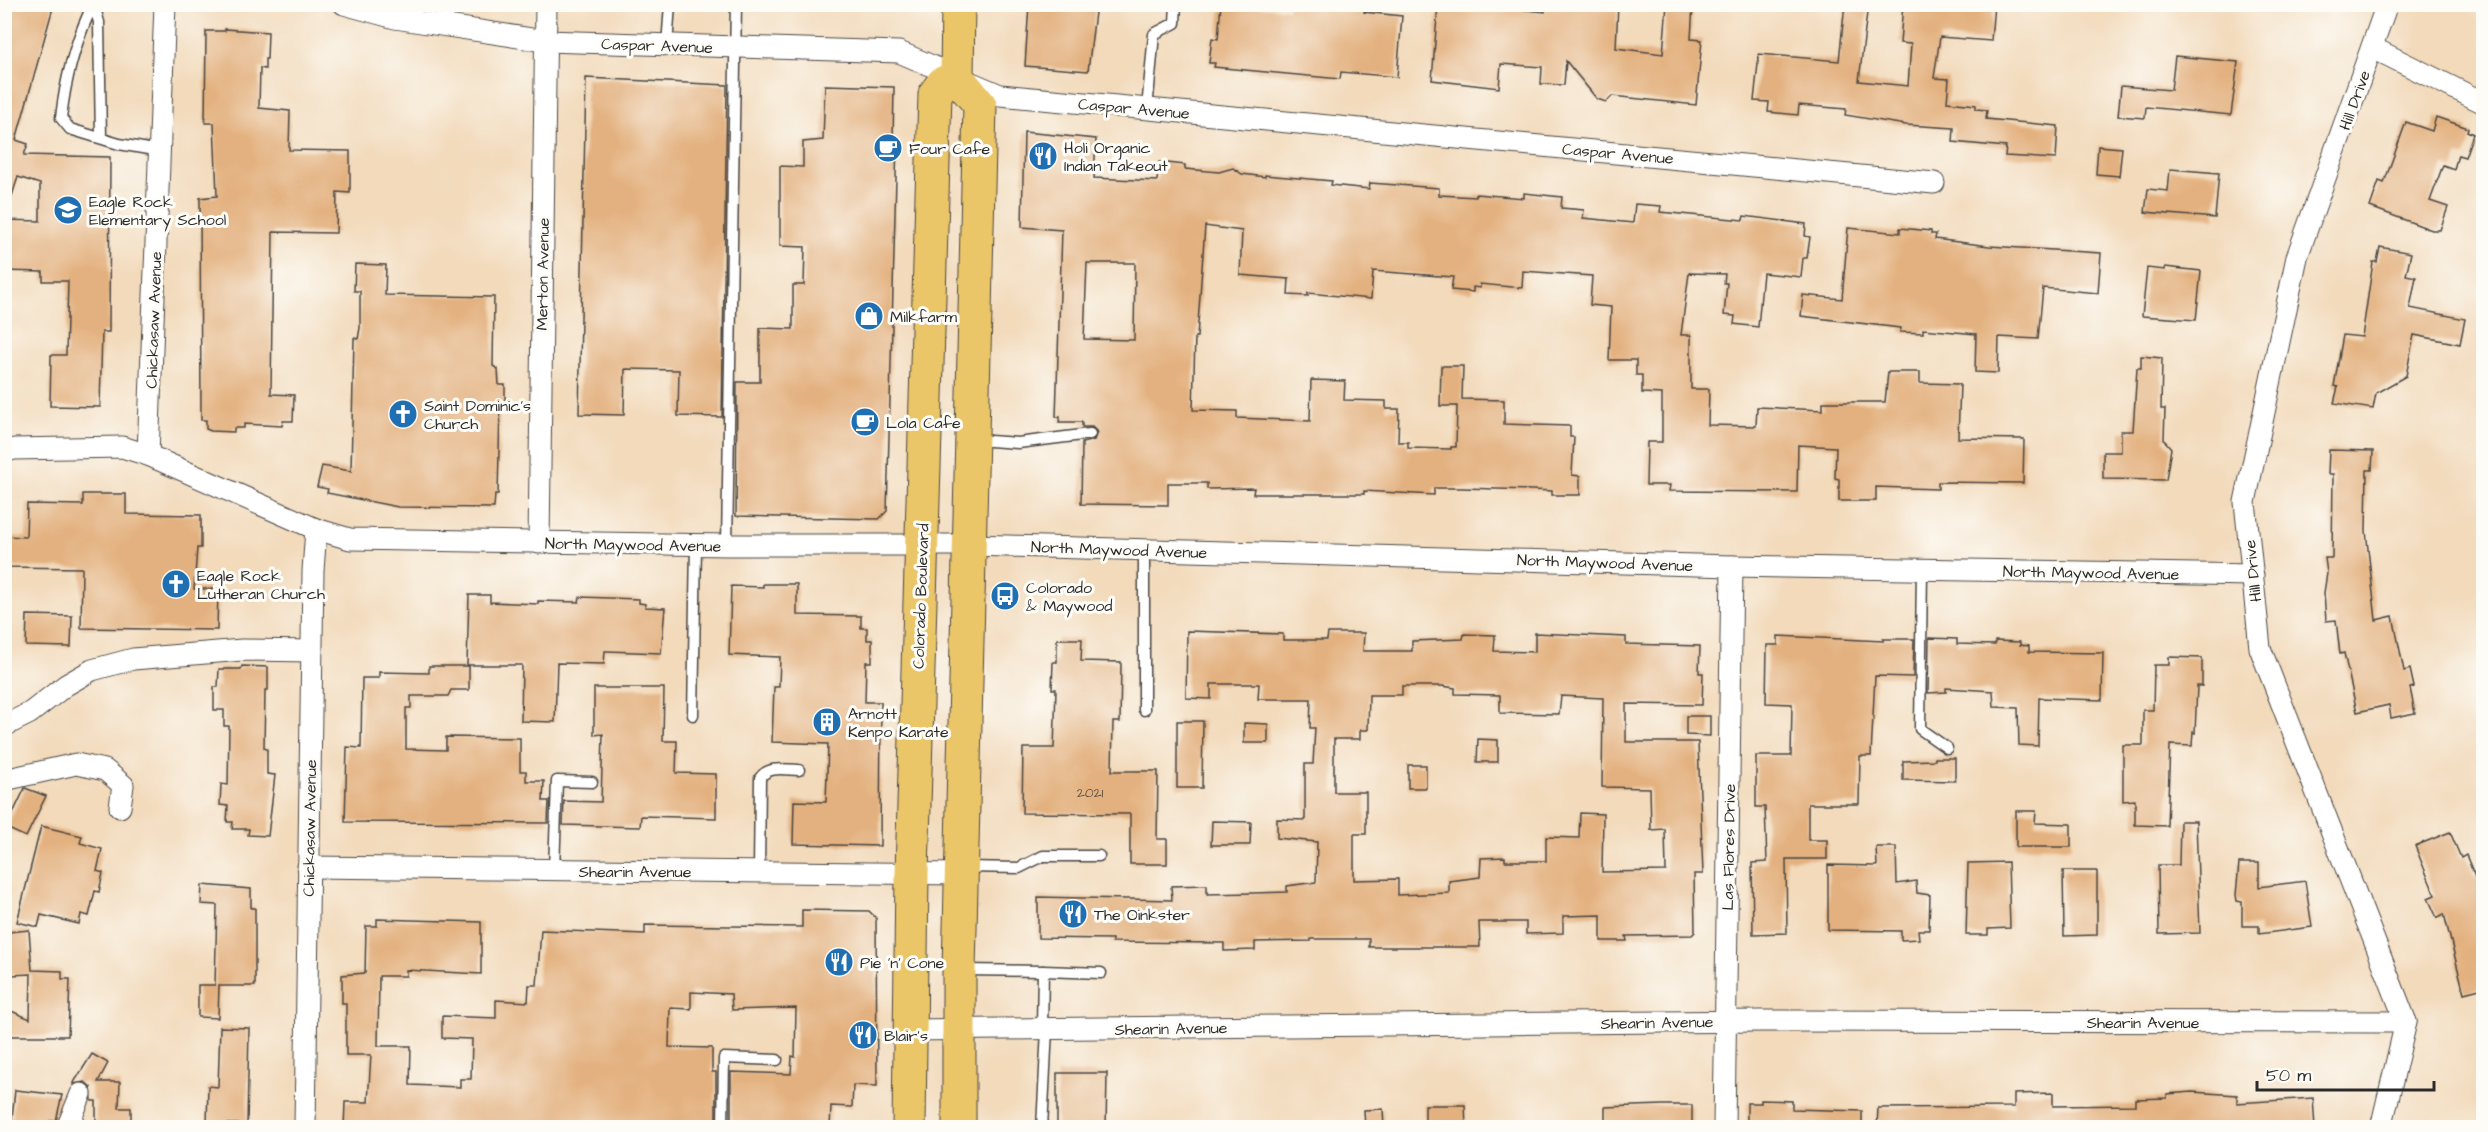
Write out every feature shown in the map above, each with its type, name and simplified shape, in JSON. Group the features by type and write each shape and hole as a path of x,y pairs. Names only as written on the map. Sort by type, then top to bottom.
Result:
{"main road":[{"path":"958,4 957,77 980,105 959,970 959,1128"},
{"name":"Colorado Boulevard","path":"909,1128 912,873 935,94 943,83 957,77"}],"street":[{"name":"Chickasaw Avenue","path":"148,455 165,4"},
{"name":"Caspar Avenue","path":"344,4 395,18 545,41 899,52 1000,95 1934,183"},
{"name":"Merton Avenue","path":"539,543 546,4"},
{"name":"Hill Drive","path":"2387,4 2297,257 2245,502 2260,648 2406,1022"},
{"path":"2373,48 2484,103"},
{"name":"North Maywood Avenue","path":"4,452 14,449 122,447 148,455 316,529 350,539 696,545 921,544 1732,566 2253,575"},
{"name":"Chickasaw Avenue","path":"305,1128 316,529"},
{"name":"Las Flores Drive","path":"1724,1128 1732,566"},
{"path":"4,726 30,713 66,685 92,670 133,659 242,650 312,651"},
{"path":"4,780 75,764 105,770 123,785 120,807"},
{"name":"Shearin Avenue","path":"308,867 912,873 962,870"},
{"name":"Shearin Avenue","path":"909,1030 1725,1022 2406,1022"},
{"path":"2381,1128 2406,1022"},
{"path":"67,1128 81,1094"}],"lane":[{"path":"446,26 450,4"},
{"path":"667,46 670,4"},
{"path":"727,545 736,4"},
{"path":"1147,109 1154,34 1175,23 1176,4"},
{"path":"101,138 99,22 96,12 89,13 84,24 64,85 61,118 70,129 119,144 160,150"},
{"path":"973,440 1018,443 1090,434"},
{"path":"693,715 696,545"},
{"path":"1144,549 1144,710"},
{"path":"1922,569 1920,729 1947,748"},
{"path":"759,872 760,778 764,772 772,769 799,770"},
{"path":"554,871 557,782 592,782"},
{"path":"962,870 1019,868 1043,856 1099,856"},
{"path":"959,970 1101,973"},
{"path":"1042,1128 1043,971"},
{"path":"723,1128 724,1058 777,1060"}],"building":[{"path":"4,4 54,4 16,140 28,144 24,155 110,157 109,332 102,332 100,407 50,406 51,355 66,355 68,281 43,281 43,272 4,271 4,220 40,221 40,184 18,177 9,205 4,204"},
{"path":"1029,4 1096,4 1088,71 1025,66"},
{"path":"1221,4 1289,9 1289,4 1365,4 1364,12 1402,16 1397,77 1341,72 1340,79 1214,67 1215,63 1209,63 1212,38 1218,39"},
{"path":"1438,4 1471,4 1545,12 1545,4 1618,4 1616,48 1663,54 1667,4 1693,4 1691,39 1702,40 1696,105 1612,96 1606,102 1597,99 1566,61 1564,85 1541,84 1542,67 1501,64 1499,88 1432,80"},
{"path":"1845,4 1868,4 1859,81 1908,86 1911,44 1900,43 1903,4 1994,4 1991,41 1940,37 1934,78 1949,79 1947,102 1976,105 1976,109 1987,110 1986,119 2058,126 2056,159 2005,156 2006,147 1953,142 1954,128 1906,125 1845,115 1846,109 1799,105 1798,115 1768,112 1769,102 1754,101 1759,54 1839,61"},
{"path":"225,29 268,32 265,69 260,68 259,108 290,111 289,150 350,151 350,193 337,192 336,233 273,232 271,394 294,395 293,421 283,421 282,426 244,424 244,428 234,428 234,432 211,431 206,429 206,420 201,420 200,198 217,196 214,123 205,123 206,31 225,31"},
{"path":"2175,56 2238,62 2231,115 2146,107 2145,118 2118,116 2121,86 2171,90"},
{"path":"586,78 727,85 722,417 678,416 679,370 625,369 624,415 579,414"},
{"path":"825,85 894,87 893,142 897,141 887,511 879,519 736,516 737,382 760,382 760,328 793,329 793,285 804,285 805,247 780,246 780,166 803,167 803,142 823,140"},
{"path":"2436,117 2468,128 2467,131 2473,134 2465,157 2458,155 2454,169 2443,165 2430,201 2448,207 2440,230 2432,230 2370,207 2379,181 2384,183 2406,122 2432,131"},
{"path":"1024,132 1096,139 1094,178 1157,181 1159,162 1185,165 1185,169 1219,172 1233,168 1242,174 1332,181 1331,185 1369,189 1370,183 1439,188 1439,195 1476,197 1476,194 1524,198 1524,193 1562,197 1561,208 1584,210 1583,218 1633,223 1635,204 1661,206 1660,212 1743,220 1744,216 1806,224 1805,236 1810,237 1807,258 1803,258 1801,277 1763,273 1758,327 1734,324 1735,316 1724,315 1727,283 1724,283 1725,274 1689,273 1681,335 1691,335 1691,389 1709,389 1708,425 1756,426 1757,407 1823,410 1823,402 1885,402 1888,372 1920,372 1920,383 1960,384 1958,438 2024,439 2023,483 1938,482 1938,489 1876,487 1876,501 1839,501 1839,479 1835,478 1836,447 1798,445 1797,492 1669,491 1670,485 1646,485 1647,442 1662,442 1662,394 1642,393 1642,375 1636,375 1636,360 1609,360 1611,307 1590,305 1592,276 1523,271 1522,288 1480,284 1480,288 1473,287 1473,292 1451,290 1453,277 1373,271 1371,299 1308,293 1308,296 1288,295 1289,279 1240,275 1242,231 1205,226 1197,337 1195,337 1193,410 1237,411 1237,418 1310,421 1311,380 1345,381 1344,400 1386,401 1386,409 1399,409 1398,442 1408,442 1408,448 1451,449 1451,447 1456,447 1457,406 1440,406 1441,366 1463,366 1462,399 1504,400 1504,424 1570,426 1570,437 1574,437 1572,475 1580,476 1580,495 1552,495 1552,491 1462,488 1434,488 1434,495 1364,491 1364,494 1253,494 1254,488 1207,489 1207,483 1168,483 1168,505 1081,504 1082,443 1094,440 1097,432 1092,427 1082,427 1082,422 1059,422 1060,417 1056,417 1062,230 1022,227","holes":["1087,263 1135,263 1134,340 1084,339"]},
{"path":"2098,146 2122,148 2119,176 2096,174"},
{"path":"2170,169 2219,173 2215,218 2145,212 2148,189 2168,191"},
{"path":"1848,228 1900,233 1900,228 1931,231 1931,234 1936,234 1935,239 1989,246 2101,253 2098,293 2043,288 2038,339 1999,337 1998,373 1975,372 1976,334 1923,329 1923,333 1900,332 1900,328 1801,316 1803,295 1842,299"},
{"path":"2380,247 2411,253 2406,275 2416,277 2410,308 2465,319 2460,344 2414,335 2406,376 2376,393 2373,409 2334,403 2338,387 2334,386 2343,335 2362,337 2373,262 2377,262"},
{"path":"355,264 386,265 385,295 494,297 493,366 498,369 499,385 505,385 505,407 500,407 498,494 495,494 494,508 398,507 327,493 328,489 317,487 322,466 351,471 354,338 358,339 360,328 360,291 354,291"},
{"path":"2165,267 2201,271 2196,320 2142,316 2147,268 2165,270"},
{"path":"2141,356 2162,358 2161,409 2165,409 2164,440 2171,448 2166,480 2103,479 2103,452 2121,452 2121,431 2133,431 2137,368 2141,368"},
{"path":"2329,450 2373,451 2372,470 2367,470 2366,531 2376,620 2393,616 2404,671 2410,669 2414,687 2410,688 2415,713 2391,718 2389,705 2357,712 2344,653 2340,654 2336,620 2326,621 2325,558 2332,558 2333,474 2328,474"},
{"path":"83,494 126,494 126,514 201,515 201,548 197,548 194,589 218,589 217,630 81,628 82,568 4,567 4,536 26,537 27,504 83,505"},
{"path":"763,584 797,584 797,615 861,616 861,628 867,628 867,640 872,640 872,662 866,662 865,702 881,702 880,846 793,844 794,801 826,802 828,744 772,742 774,687 779,687 780,657 729,655 731,586 763,587"},
{"path":"469,595 490,595 490,602 538,604 538,601 579,602 580,597 639,599 639,603 645,604 645,607 665,608 661,653 605,651 604,664 557,663 555,722 521,721 522,665 467,665"},
{"path":"27,615 72,616 71,647 26,646"},
{"path":"1187,631 1283,634 1283,640 1327,640 1328,633 1364,633 1363,651 1412,651 1412,641 1463,639 1464,634 1495,635 1494,651 1535,652 1535,633 1626,637 1626,644 1700,646 1699,673 1703,673 1702,705 1626,704 1626,742 1698,742 1703,874 1694,874 1695,932 1692,935 1626,936 1627,941 1601,941 1601,915 1563,916 1563,933 1526,934 1526,922 1479,922 1480,947 1369,947 1369,939 1311,939 1311,941 1255,942 1255,950 1224,951 1224,943 1112,942 1112,939 1038,938 1038,897 1172,900 1171,886 1207,885 1207,894 1253,893 1287,892 1287,886 1316,882 1317,842 1277,838 1277,819 1305,820 1305,764 1313,764 1315,728 1310,728 1311,699 1258,699 1259,684 1211,684 1211,699 1186,698","holes":["1402,686 1455,688 1455,694 1500,695 1500,713 1559,714 1561,696 1603,698 1602,787 1650,788 1651,830 1665,829 1666,871 1602,872 1603,814 1580,813 1579,838 1546,837 1546,861 1505,861 1505,857 1481,858 1480,877 1449,881 1449,893 1398,895 1398,879 1354,880 1354,834 1366,834 1366,792 1334,792 1334,739 1360,739 1360,730 1368,730 1369,695 1402,695"]},
{"path":"1778,636 1883,641 1883,639 1914,639 1913,677 1875,676 1871,756 1860,756 1859,804 1808,804 1808,840 1827,840 1827,859 1786,859 1787,933 1753,934 1752,863 1767,862 1765,807 1756,807 1756,756 1791,756 1792,704 1766,703 1767,645 1778,645"},
{"path":"1929,638 1957,639 1957,644 1995,645 1995,641 2020,642 2020,645 2029,646 2029,652 2103,653 2102,700 2039,698 2038,746 2019,745 2018,708 1994,707 1993,691 1946,688 1946,692 1928,693"},
{"path":"1057,639 1082,639 1081,661 1121,662 1120,722 1113,722 1112,771 1158,771 1157,839 1167,839 1167,864 1130,864 1130,814 1022,813 1023,748 1054,748 1056,689 1052,689 1053,662 1057,662"},
{"path":"2169,657 2202,658 2202,686 2197,686 2195,733 2193,732 2192,746 2170,745 2167,826 2135,825 2135,800 2123,801 2123,745 2143,745 2143,710 2153,710 2154,665 2169,665"},
{"path":"242,666 268,667 268,690 265,690 264,748 267,749 267,774 275,775 268,836 248,835 249,829 232,829 233,822 227,822 228,806 220,805 221,784 228,785 229,726 224,726 224,710 214,710 214,687 218,687 219,669 241,669"},
{"path":"429,666 469,666 469,690 451,690 448,696 411,696 411,708 406,708 406,749 446,750 446,737 520,738 520,771 526,771 526,781 544,781 543,801 549,801 548,823 345,822 347,747 361,748 362,678 379,678 379,672 429,673"},
{"path":"594,688 664,688 663,741 677,741 676,773 716,774 716,818 641,816 640,827 563,825 564,801 601,802 603,734 594,735"},
{"path":"1686,716 1710,716 1710,736 1686,735"},
{"path":"1177,721 1203,721 1202,788 1177,788"},
{"path":"1244,723 1268,724 1268,743 1244,743"},
{"path":"1478,739 1498,740 1498,762 1477,762"},
{"path":"1935,758 1955,758 1955,781 1903,780 1903,761 1935,760"},
{"path":"1408,765 1426,765 1426,788 1408,788"},
{"path":"25,788 46,796 26,837 6,828"},
{"path":"2016,811 2036,811 2035,823 2071,824 2071,847 2016,847"},
{"path":"1212,821 1251,822 1250,845 1211,845"},
{"path":"2180,821 2196,821 2200,933 2159,934 2158,865 2179,865"},
{"path":"41,826 82,836 80,843 102,849 97,871 103,873 99,892 95,891 89,916 81,914 79,924 41,915 38,927 17,922"},
{"path":"2450,832 2461,858 2466,855 2475,877 2484,874 2484,988 2464,993 2444,914 2437,918 2428,898 2435,895 2415,846"},
{"path":"1876,847 1896,847 1897,884 1916,881 1917,893 1930,895 1929,930 1918,930 1919,939 1901,940 1901,931 1828,930 1828,865 1877,866"},
{"path":"2008,862 2010,928 1988,929 1988,935 1966,935 1968,863"},
{"path":"2239,863 2259,863 2259,887 2305,881 2312,927 2259,934 2259,926 2242,926 2242,902 2237,901 2236,895"},
{"path":"2063,871 2097,871 2097,935 2064,936"},
{"path":"202,885 251,889 251,908 255,908 255,986 219,986 218,1018 198,1017 198,985 215,985 217,905 201,904"},
{"path":"802,910 869,911 876,918 877,1086 853,1085 852,1107 831,1106 830,1128 731,1128 731,1072 791,1074 792,1056 795,1057 796,1008 732,1010 731,994 691,992 691,1009 670,1008 669,1047 712,1048 712,1072 716,1072 716,1128 344,1128 345,1102 368,1102 371,1055 346,1055 346,1003 342,1003 342,975 365,973 366,926 377,926 377,919 481,922 481,974 406,970 406,976 379,976 378,1046 411,1046 410,1085 460,1087 460,1079 471,1079 472,1039 442,1038 442,1016 496,1018 496,1000 528,1002 529,985 537,985 541,930 645,934 645,925 802,927"},
{"path":"29,930 32,970 62,971 62,979 70,979 68,1036 4,1036 4,1008 30,1019 31,974 11,975 8,932"},
{"path":"220,1027 249,1028 247,1124 207,1124 208,1086 218,1087"},
{"path":"92,1054 108,1063 98,1082 120,1082 119,1108 131,1108 131,1128 96,1128 96,1101 92,1101 91,1087 85,1082 73,1084"},
{"path":"1057,1073 1107,1073 1106,1128 1057,1128"},
{"path":"15,1090 62,1095 56,1121 50,1121 49,1128 11,1128"},
{"path":"2192,1092 2237,1095 2237,1103 2313,1098 2315,1128 1877,1128 1878,1108 2014,1107 2014,1094 2053,1093 2053,1106 2135,1105 2135,1099 2167,1098 2167,1094"},
{"path":"1761,1100 1792,1101 1792,1109 1862,1111 1862,1128 1747,1128 1747,1103 1761,1103"},
{"path":"1425,1105 1465,1105 1466,1128 1425,1128"},
{"path":"1692,1105 1692,1128 1605,1128 1605,1107"},
{"path":"1383,1109 1384,1128 1365,1128 1364,1110"}],"place":[{"name":"Four Cafe","path":"888,148"},
{"name":"Holi Organic Indian Takeout","path":"1043,156"},
{"name":"Eagle Rock Elementary School","path":"68,210"},
{"name":"Milkfarm","path":"869,316"},
{"name":"Saint Dominic's Church","path":"403,414"},
{"name":"Lola Cafe","path":"865,422"},
{"name":"Eagle Rock Lutheran Church","path":"176,584"},
{"name":"Colorado & Maywood","path":"1005,596"},
{"name":"Arnott Kenpo Karate","path":"827,722"},
{"name":"The Oinkster","path":"1073,914"},
{"name":"Pie 'n' Cone","path":"839,962"},
{"name":"Blair's","path":"863,1035"}]}
